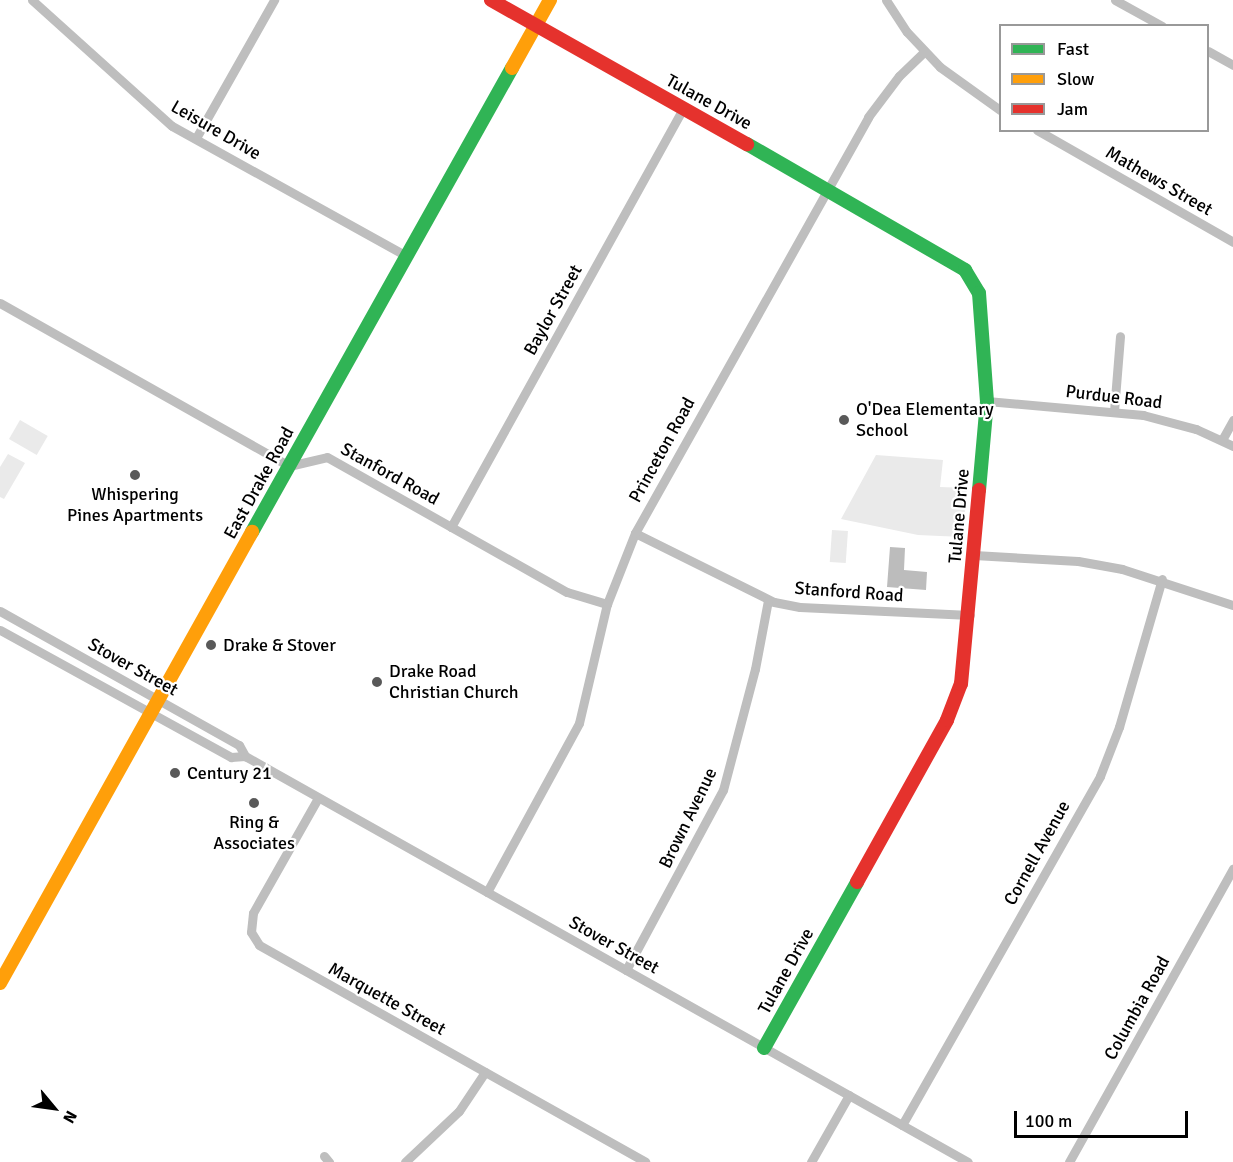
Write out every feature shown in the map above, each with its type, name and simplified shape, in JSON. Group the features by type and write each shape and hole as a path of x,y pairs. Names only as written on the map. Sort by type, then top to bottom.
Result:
{"street":[{"name":"Leisure Drive","path":"32,0 148,107 196,138 407,256"},
{"path":"196,138 274,0"},
{"name":"Tulane Drive","path":"491,0 827,189 965,270 982,307 987,401 963,676 947,720 764,1048"},
{"name":"East Drake Road","path":"0,983 550,0"},
{"path":"886,0 924,52 962,86 999,109"},
{"path":"1115,0 1158,24"},
{"name":"Princeton Road","path":"487,892 579,723 607,604 635,533 827,189 885,93 924,52"},
{"path":"1209,52 1233,65"},
{"name":"Baylor Street","path":"451,527 683,108"},
{"name":"Mathews Street","path":"1040,132 1233,242"},
{"path":"0,303 289,466"},
{"path":"1114,411 1120,336"},
{"name":"Purdue Road","path":"987,401 1114,411 1175,422 1233,446"},
{"path":"1222,440 1233,420"},
{"name":"Stanford Road","path":"289,466 327,458 567,592 607,604"},
{"name":"Stanford Road","path":"635,533 768,600 800,607 970,615"},
{"path":"974,555 1078,561 1162,579 1233,605"},
{"name":"Cornell Avenue","path":"902,1125 1100,776 1119,727 1162,579"},
{"name":"Brown Avenue","path":"626,970 723,790 755,669 768,600"},
{"name":"Stover Street","path":"0,611 239,745 245,756 318,798 968,1162"},
{"name":"Stover Street","path":"0,630 231,757 245,756"},
{"name":"Marquette Street","path":"318,798 253,912 251,932 256,941 645,1162"},
{"name":"Columbia Road","path":"1070,1162 1233,869"},
{"path":"405,1162 459,1112 485,1072"},
{"path":"811,1162 849,1095"},
{"path":"623,1162 628,1152"}],"shaded area":[{"path":"20,420 48,436 37,455 9,439"},
{"path":"8,454 25,463 4,499 0,497 0,467"},
{"path":"876,455 943,460 940,487 967,488 963,537 918,535 841,519"},
{"path":"832,530 848,531 846,563 830,562"},
{"path":"890,547 905,548 904,570 927,572 926,590 887,587"}],"traffic: fast":[{"path":"252,532 512,68"},
{"path":"747,144 965,270 979,293 987,401 979,490"},
{"path":"764,1048 857,882"}],"traffic: slow":[{"path":"512,68 550,0"},
{"path":"0,983 252,532"}],"traffic: jam":[{"path":"491,0 747,144"},
{"path":"857,882 947,720 961,684 979,490"}],"place":[{"name":"O'Dea Elementary School","path":"844,420"},
{"name":"Whispering Pines Apartments","path":"135,475"},
{"name":"Drake & Stover","path":"211,645"},
{"name":"Drake Road Christian Church","path":"377,682"},
{"name":"Century 21","path":"175,773"},
{"name":"Ring & Associates","path":"254,803"}]}
